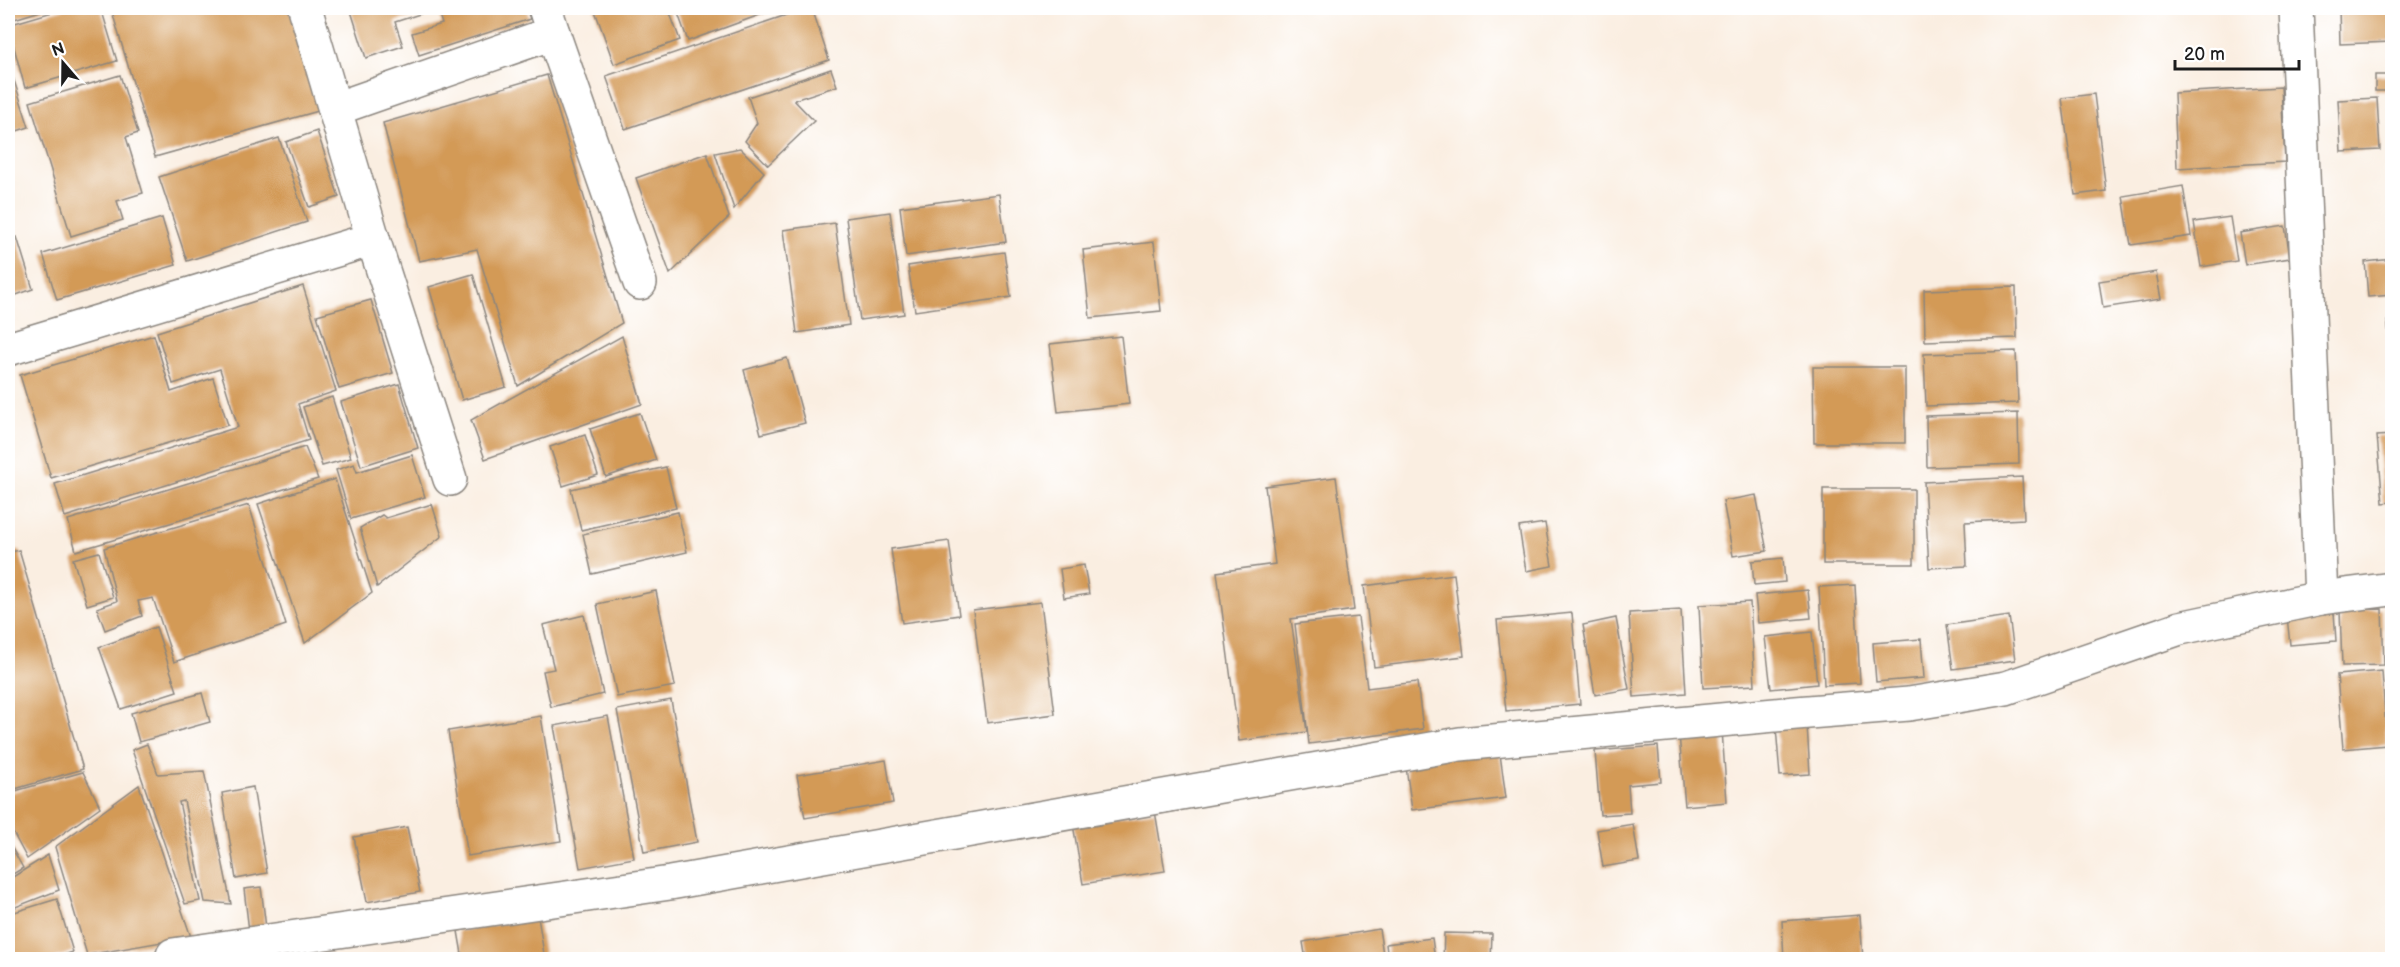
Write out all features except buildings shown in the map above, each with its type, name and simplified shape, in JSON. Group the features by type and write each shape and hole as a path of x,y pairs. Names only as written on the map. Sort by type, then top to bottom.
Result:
{"street":[{"path":"305,8 373,239 450,479"},
{"path":"2296,8 2321,598"},
{"path":"335,109 549,20 640,283"},
{"path":"8,349 373,239"},
{"path":"174,956 670,883 1460,744 1796,712 1909,704 2006,688 2180,628 2321,598 2392,589"}]}
